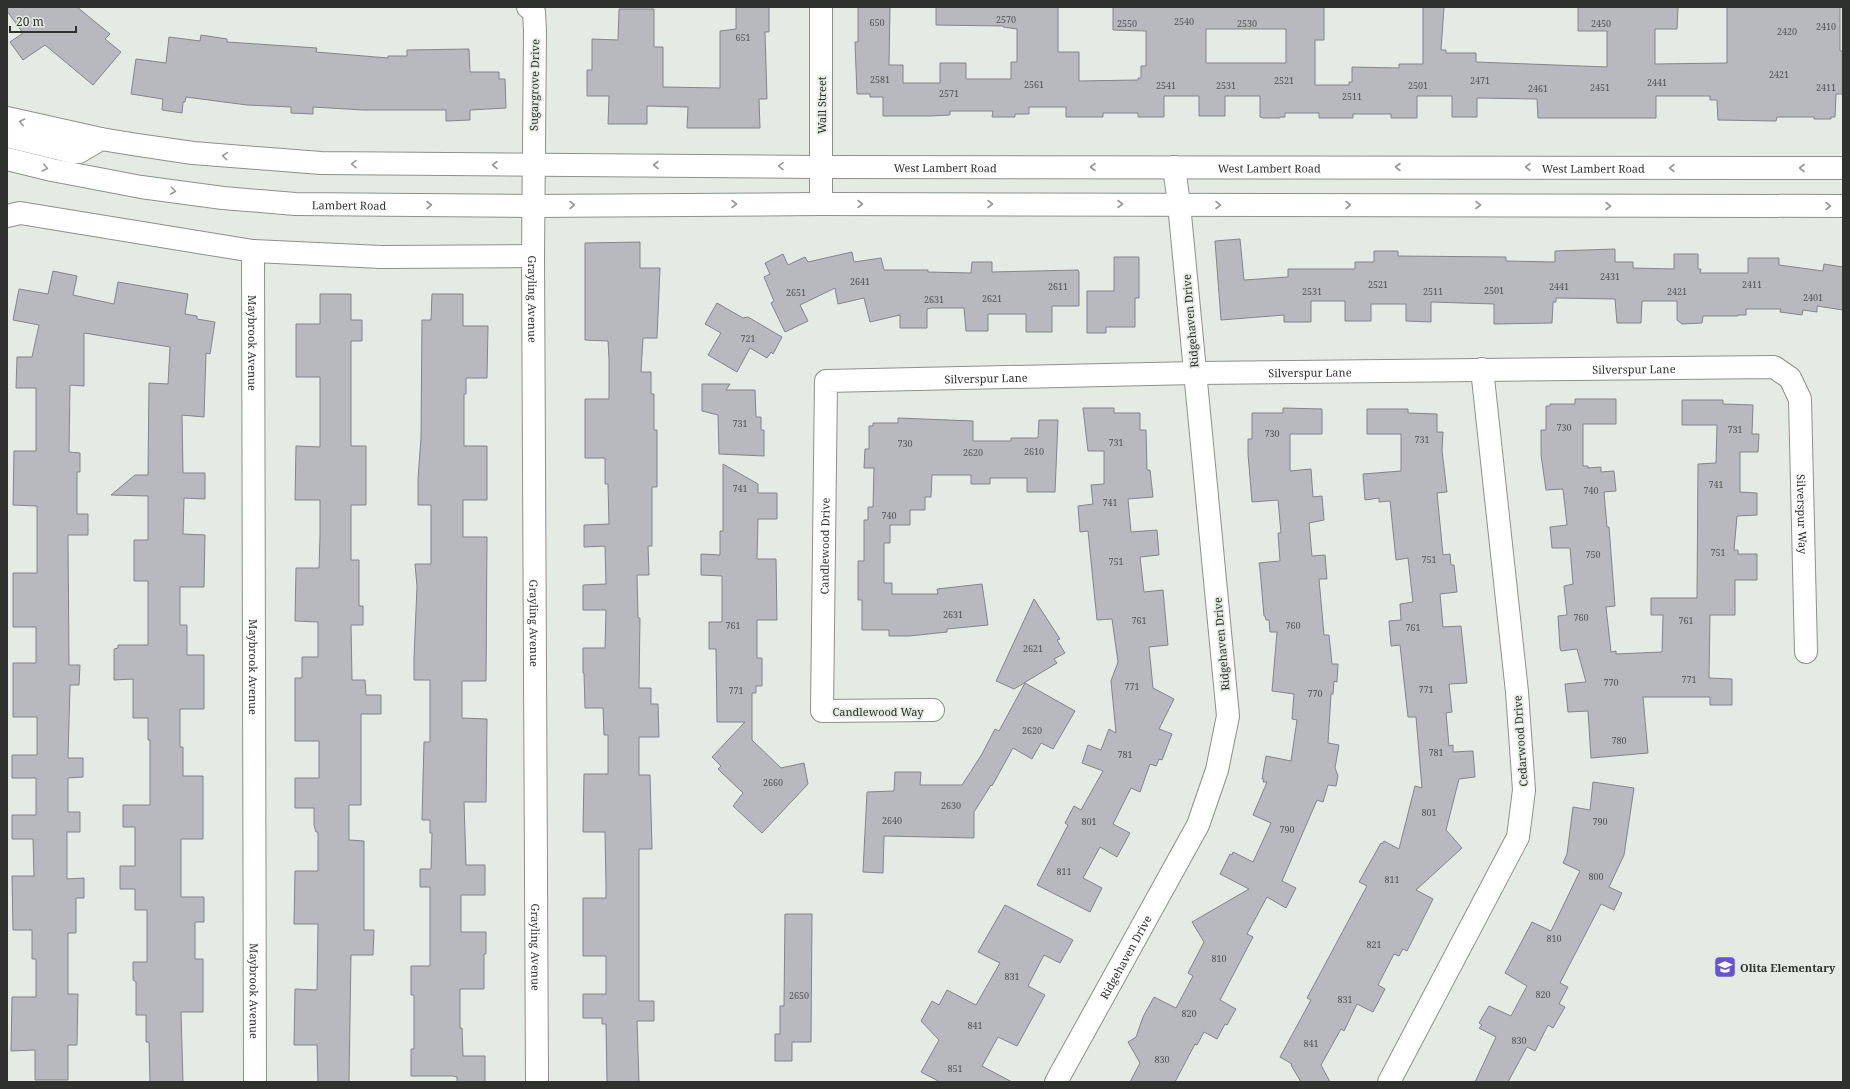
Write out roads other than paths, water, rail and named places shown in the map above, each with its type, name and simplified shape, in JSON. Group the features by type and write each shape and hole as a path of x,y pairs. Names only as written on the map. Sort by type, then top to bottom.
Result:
{"street":[{"name":"Sugargrove Drive","path":"528,7 534,12 535,32 534,165"},
{"name":"Wall Street","path":"821,7 821,204"},
{"path":"7,118 101,139 193,153 321,163 534,165"},
{"path":"7,136 73,152 79,152 101,139"},
{"name":"Lambert Road","path":"7,159 52,170 141,187 223,198 295,204 533,206 821,204"},
{"name":"West Lambert Road","path":"534,165 820,167 1843,168"},
{"name":"Grayling Avenue","path":"534,165 533,256 538,1082"},
{"name":"Ridgehaven Drive","path":"1056,1082 1198,825 1217,770 1228,716 1179,204 1174,167"},
{"path":"821,204 1843,206"},
{"path":"7,216 20,213 253,251 381,257 533,256"},
{"name":"Maybrook Avenue","path":"253,251 255,1082"},
{"name":"Silverspur Lane","path":"826,381 1195,373 1774,367 1790,378"},
{"name":"Cedarwood Drive","path":"1389,1082 1518,837 1524,790 1517,692 1482,369"},
{"name":"Silverspur Way","path":"1790,378 1800,399 1806,652"},
{"name":"Candlewood Drive","path":"822,711 826,381"},
{"name":"Candlewood Way","path":"822,711 933,710"}],"place":[{"name":"Olita Elementary","path":"1725,967"}]}
